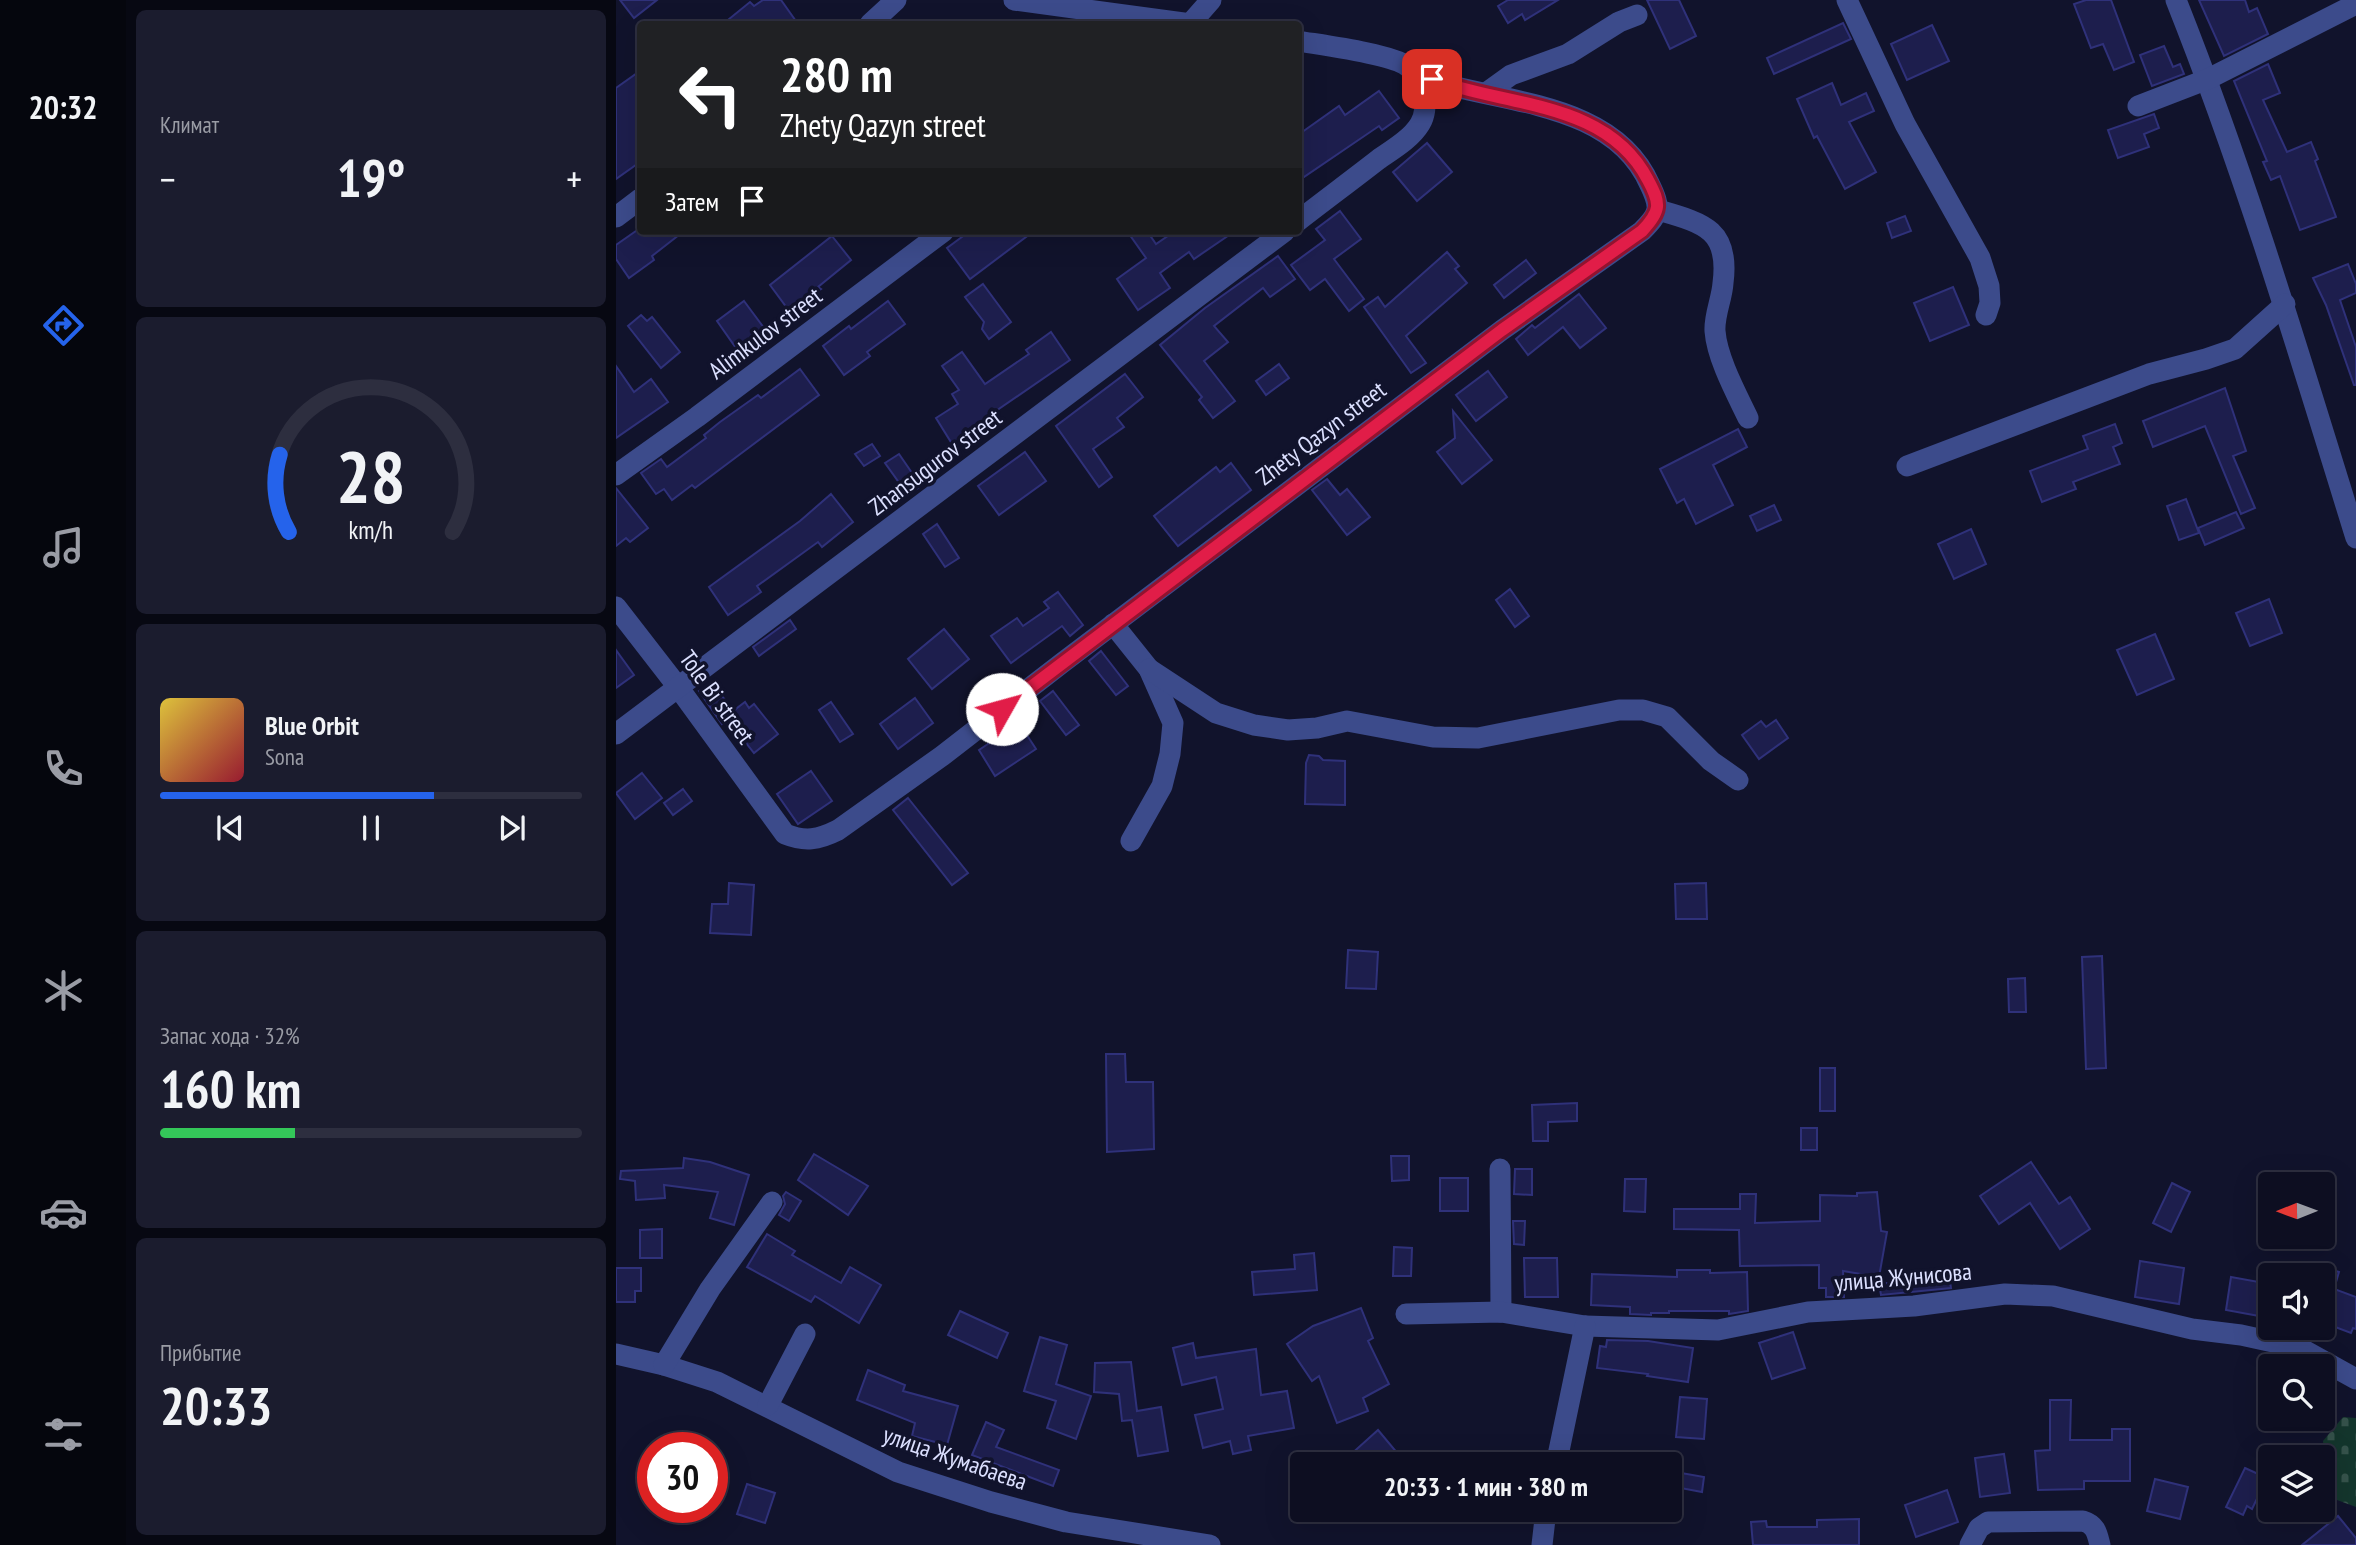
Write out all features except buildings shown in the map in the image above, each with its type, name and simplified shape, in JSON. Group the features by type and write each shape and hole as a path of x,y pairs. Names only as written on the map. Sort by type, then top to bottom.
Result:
{"street":[{"path":"873,21 896,0"},
{"path":"1014,0 1168,21"},
{"path":"1193,21 1211,0"},
{"path":"1847,0 1905,124 1980,258 1989,286 1990,303 1986,315"},
{"path":"2176,0 2208,79 2285,304 2356,538"},
{"path":"2138,106 2208,79 2356,4"},
{"path":"1486,93 1511,75 1568,54 1619,22 1637,15"},
{"path":"1302,42 1367,54 1406,65 1423,89 1425,105 1420,124 1401,143 1302,218"},
{"path":"1416,76 1564,114 1598,127 1625,148 1640,165 1657,200 1658,210 1690,218 1718,237 1724,250 1724,282 1715,331 1717,345 1748,418"},
{"path":"616,218 637,201"},
{"name":"Zhety Qazyn street","path":"774,819 785,834 800,839 819,839 838,830 943,756 1502,330 1642,231 1655,218 1658,210"},
{"name":"Alimkulov street","path":"616,475 939,235"},
{"name":"Zhansugurov street","path":"616,734 1280,235"},
{"path":"1907,466 2149,374 2235,349 2285,304"},
{"name":"Tole Bi street","path":"616,607 774,819"},
{"path":"1113,624 1149,669 1173,723 1170,754 1162,786 1131,841"},
{"path":"1149,669 1216,713 1254,725 1289,730 1347,721 1433,737 1478,738 1619,710 1643,709 1667,717 1712,761 1738,780"},
{"path":"1500,1169 1501,1312"},
{"path":"664,1365 710,1289 772,1202"},
{"name":"улица Жунисова","path":"1406,1314 1501,1312 1585,1326 1718,1331 1808,1312 1914,1306 2005,1294 2053,1296 2192,1329 2241,1335 2300,1348 2356,1379"},
{"path":"1559,1452 1585,1326"},
{"path":"768,1405 805,1334"},
{"name":"улица Жумабаева","path":"616,1354 664,1365 717,1382 768,1405 898,1472 991,1502 1066,1522 1210,1545"},
{"path":"1970,1545 1979,1528 1988,1522 2083,1521 2090,1523 2097,1531 2100,1545"},
{"path":"1542,1545 1545,1522"}],"green space":[{"path":"2343,1417 2356,1418 2356,1507 2335,1499 2335,1445 2323,1445 2323,1441 2331,1431 2335,1431 2335,1427"}],"route":[{"path":"1002,709 1237,529 1502,330 1642,231 1655,218 1657,200 1640,165 1625,148 1598,127 1564,114 1432,79"}]}
